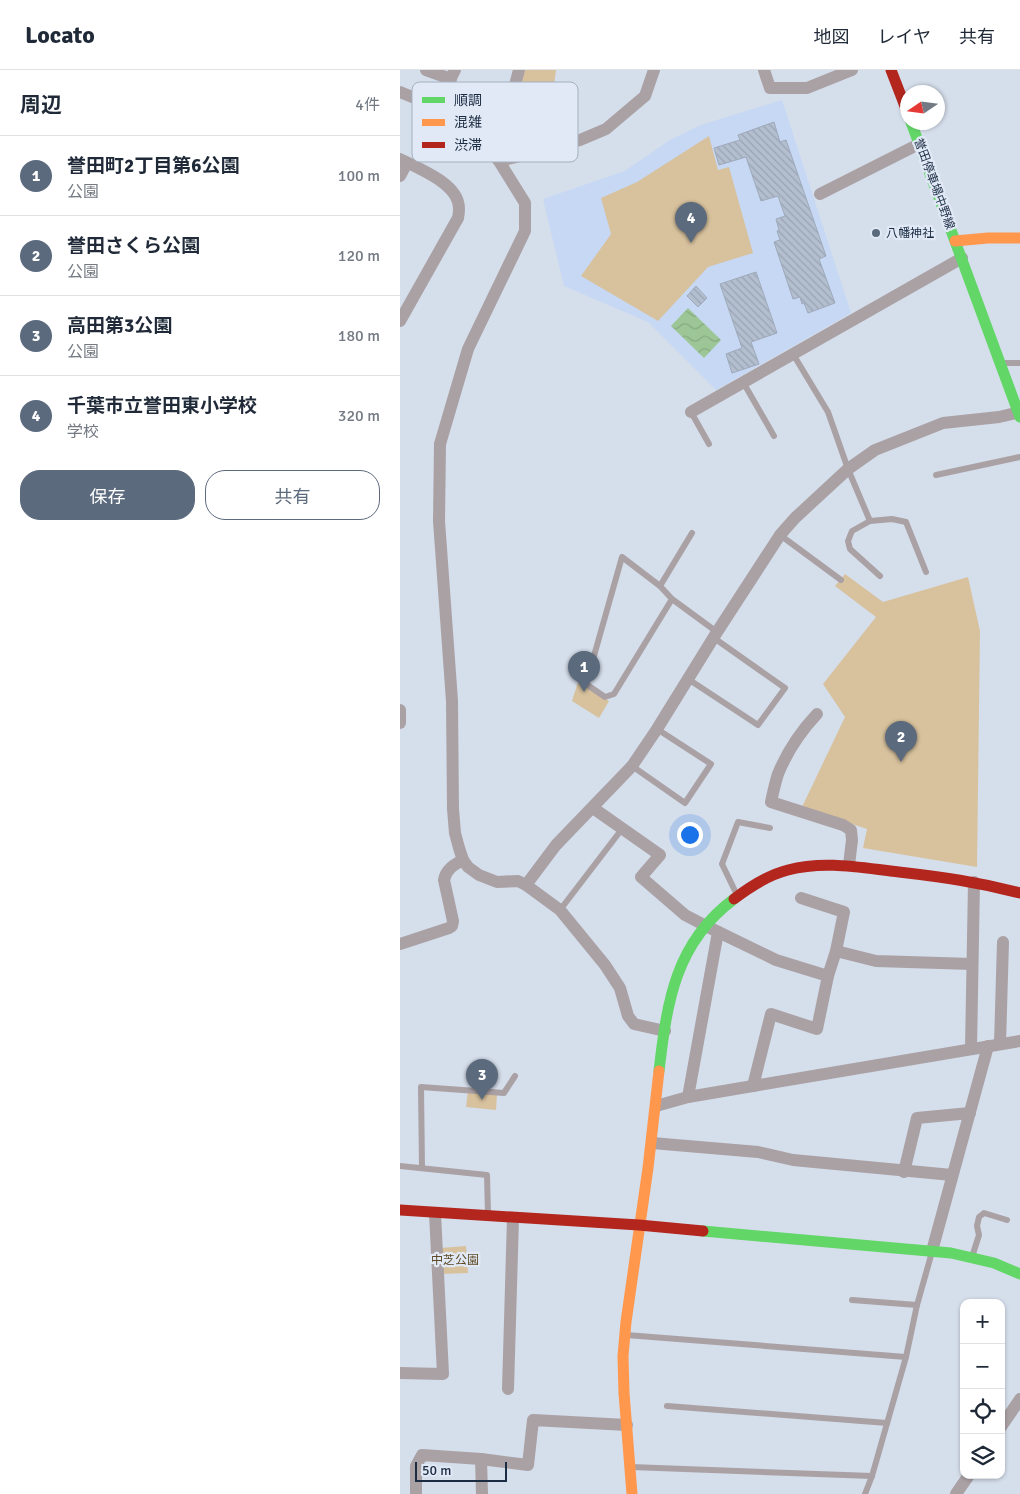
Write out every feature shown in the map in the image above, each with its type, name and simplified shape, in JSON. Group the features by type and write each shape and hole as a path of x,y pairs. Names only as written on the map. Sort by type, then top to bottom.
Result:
{"street":[{"path":"426,70 453,74"},
{"path":"578,141 606,129 645,96 654,70"},
{"path":"764,70 770,88 808,88 852,70"},
{"path":"892,70 900,92"},
{"path":"400,92 412,97"},
{"name":"誉田停車場中野線","path":"914,130 955,241 1003,236 1020,238"},
{"path":"820,194 918,144"},
{"path":"400,176 403,161 443,182 453,191 459,208 458,218 400,321"},
{"path":"500,162 525,203 525,231 468,349 440,444 439,521 452,701 455,833 463,860 479,876 497,882 518,881 560,910 605,965 620,988 628,1016 634,1024 665,1031"},
{"path":"526,885 556,845 632,766 780,535 795,518 848,469 875,450 943,424 1019,414 955,241"},
{"path":"691,412 962,258"},
{"path":"400,710 400,723"},
{"path":"817,714 805,727 788,754 778,776 771,802 843,825 851,830 852,840 849,865"},
{"path":"593,808 660,855 641,877 685,914 776,960 828,976"},
{"path":"401,940 452,926 453,921 444,880 448,870 463,860"},
{"path":"632,1494 623,1379 625,1335 652,1143 665,1031 678,973 688,951 722,908 738,896 763,880 787,870 814,865 849,865 974,882 1020,893"},
{"path":"971,1049 974,882"},
{"path":"753,1086 771,1014 817,1029 844,912 801,898"},
{"path":"688,1097 718,932"},
{"path":"932,1252 970,1113 994,1045 1003,942"},
{"path":"836,951 876,961 972,964"},
{"path":"656,1106 688,1097 1020,1041"},
{"path":"904,1172 916,1118 970,1113"},
{"path":"652,1143 758,1152 793,1160 904,1172 952,1175"},
{"path":"400,1210 639,1225 951,1253 994,1263 1020,1274"},
{"path":"400,1373 442,1374 435,1213"},
{"path":"508,1389 513,1218"},
{"path":"1005,1421 1020,1399"},
{"path":"416,1494 416,1466 422,1455 481,1459 528,1465 533,1420 627,1425"},
{"path":"481,1459 482,1494"},
{"path":"956,1494 966,1479"}],"lane":[{"path":"794,354 828,412 848,469 870,521"},
{"path":"999,362 1020,363"},
{"path":"743,382 774,436"},
{"path":"691,412 709,444"},
{"path":"936,475 1020,457"},
{"path":"880,576 850,549 848,541 852,531 870,521 892,519 906,522 926,572"},
{"path":"660,586 692,533"},
{"path":"780,535 841,580"},
{"path":"672,599 614,694 605,696 586,684 622,557 660,586 672,599 715,635 785,688 758,725 688,679"},
{"path":"632,766 685,803 711,764 657,729"},
{"path":"738,896 722,864 738,822 770,828"},
{"path":"560,910 622,829"},
{"path":"422,1168 421,1087 504,1093 515,1076"},
{"path":"400,1166 487,1175 488,1216"},
{"path":"971,1258 979,1235 979,1216 984,1213 1007,1220"},
{"path":"865,1494 872,1476 906,1357 917,1305 932,1252"},
{"path":"852,1300 917,1305"},
{"path":"625,1335 906,1357"},
{"path":"667,1406 887,1423"},
{"path":"631,1467 872,1476"}],"shaded area":[{"path":"782,100 851,313 716,390 648,322 564,286 543,199 625,171 670,140 701,125"}],"green space":[{"path":"525,70 556,70 554,82 521,82"},
{"path":"709,136 718,170 729,167 753,253 708,267 658,321 581,276 611,234 601,198 637,182"},
{"path":"845,574 883,602 968,577 980,631 977,867 863,848 867,829 802,807 845,717 823,684 876,617 835,586"},
{"path":"578,682 609,701 599,718 572,701"},
{"path":"468,1091 497,1094 496,1110 466,1107"},
{"name":"中芝公園","path":"466,1246 468,1273 443,1274 441,1248"}],"water":[{"path":"688,308 721,340 704,358 671,326"}],"building":[{"path":"774,122 780,142 786,140 826,256 819,259 835,303 808,313 800,297 793,299 774,242 780,240 776,219 785,216 778,196 761,201 746,157 719,165 714,148 740,140 738,135"},
{"path":"756,272 777,333 751,342 759,364 732,373 726,354 742,348 720,284"},
{"path":"696,286 707,298 698,307 687,296"}],"traffic: fast":[{"path":"914,130 1020,417"},
{"path":"659,1071 671,998 677,976 686,955 714,916 734,899"},
{"path":"703,1231 951,1253 994,1263 1020,1274"}],"traffic: slow":[{"path":"955,241 1020,238"},
{"path":"632,1494 623,1356 659,1071"}],"traffic: jam":[{"path":"891,70 900,93"},
{"path":"734,899 760,882 781,872 802,867 830,865 945,878 1020,893"},
{"path":"400,1210 639,1225 703,1231"}],"place":[{"name":"八幡神社","path":"876,233"},
{"name":"千葉市立誉田東小学校","path":"691,243"},
{"name":"誉田町2丁目第6公園","path":"584,692"},
{"name":"誉田さくら公園","path":"901,762"},
{"name":"高田第3公園","path":"482,1100"}]}
